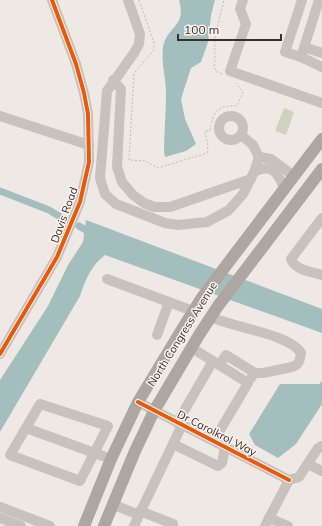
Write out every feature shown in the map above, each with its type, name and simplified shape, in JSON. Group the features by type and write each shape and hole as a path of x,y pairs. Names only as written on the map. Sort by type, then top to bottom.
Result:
{"main road":[{"name":"North Congress Avenue","path":"84,526 111,459 138,402 193,311 322,139"},
{"name":"North Congress Avenue","path":"104,526 135,451 154,411 192,348 218,306 322,169"},
{"path":"293,207 294,176"}],"street":[{"name":"Davis Road","path":"0,354 57,257 80,202 88,170 88,114 84,93 52,0"},
{"path":"128,0 140,34 138,44 107,91 100,178 105,194 116,204 165,223 178,226 207,222 229,210 243,194 263,157"},
{"path":"243,0 240,8 246,24 230,71 322,103"},
{"path":"302,0 285,52 322,53"},
{"path":"303,52 316,1"},
{"path":"303,52 322,67"},
{"path":"113,80 121,89 117,167 122,182 133,195 144,203 154,207 170,207 253,175 265,168"},
{"path":"0,116 89,145"},
{"path":"241,135 253,145 263,157 265,168"},
{"path":"263,157 271,159 294,176"},
{"path":"265,168 275,172 279,176 284,189"},
{"path":"140,213 144,203"},
{"path":"322,218 291,259 292,263 297,267 322,275"},
{"path":"107,279 193,311"},
{"path":"157,335 169,302"},
{"path":"134,526 173,444 180,424 216,363 226,355 255,373 262,373 292,368 298,363 301,353 294,345 245,327 221,322 211,317"},
{"path":"192,348 248,383"},
{"path":"173,444 218,466 222,463 219,432 255,373"},
{"name":"Dr Carolkrol Way","path":"138,402 289,480"},
{"path":"40,404 108,426 80,481 10,455 26,428 40,404"},
{"path":"26,428 111,459"},
{"path":"288,526 267,522 289,480 299,476 320,447"},
{"path":"308,464 322,471"},
{"path":"112,504 173,524 172,526"},
{"path":"0,507 50,526"},
{"path":"0,518 21,526"}],"path":[{"path":"139,0 154,43 154,50 134,74 129,160 145,161 158,168 207,153 208,147 205,131 210,131 212,116 216,110 227,106 237,106 243,92 236,83"},
{"path":"222,74 217,72 214,66 216,58 214,55 215,40 224,0"}],"green space":[{"path":"284,108 294,112 286,135 275,131"}],"water":[{"path":"179,0 215,0 211,15 208,42 201,62 191,68 181,99 185,119 196,144 186,151 165,157 166,93 163,47 168,35 179,21 181,9"},
{"path":"86,220 322,309 322,333 105,255 89,274 80,296 0,432 0,380 48,306 68,265 83,242"},
{"path":"322,381 322,404 296,444 278,458 255,445 249,434 280,384 319,384"}],"waterway":[{"path":"0,191 49,210 67,221"},
{"path":"79,226 92,234"}],"cycle path":[{"path":"0,354 57,257 80,202 89,162 88,114 84,93 76,64 52,0"},
{"path":"138,402 289,480"}]}
